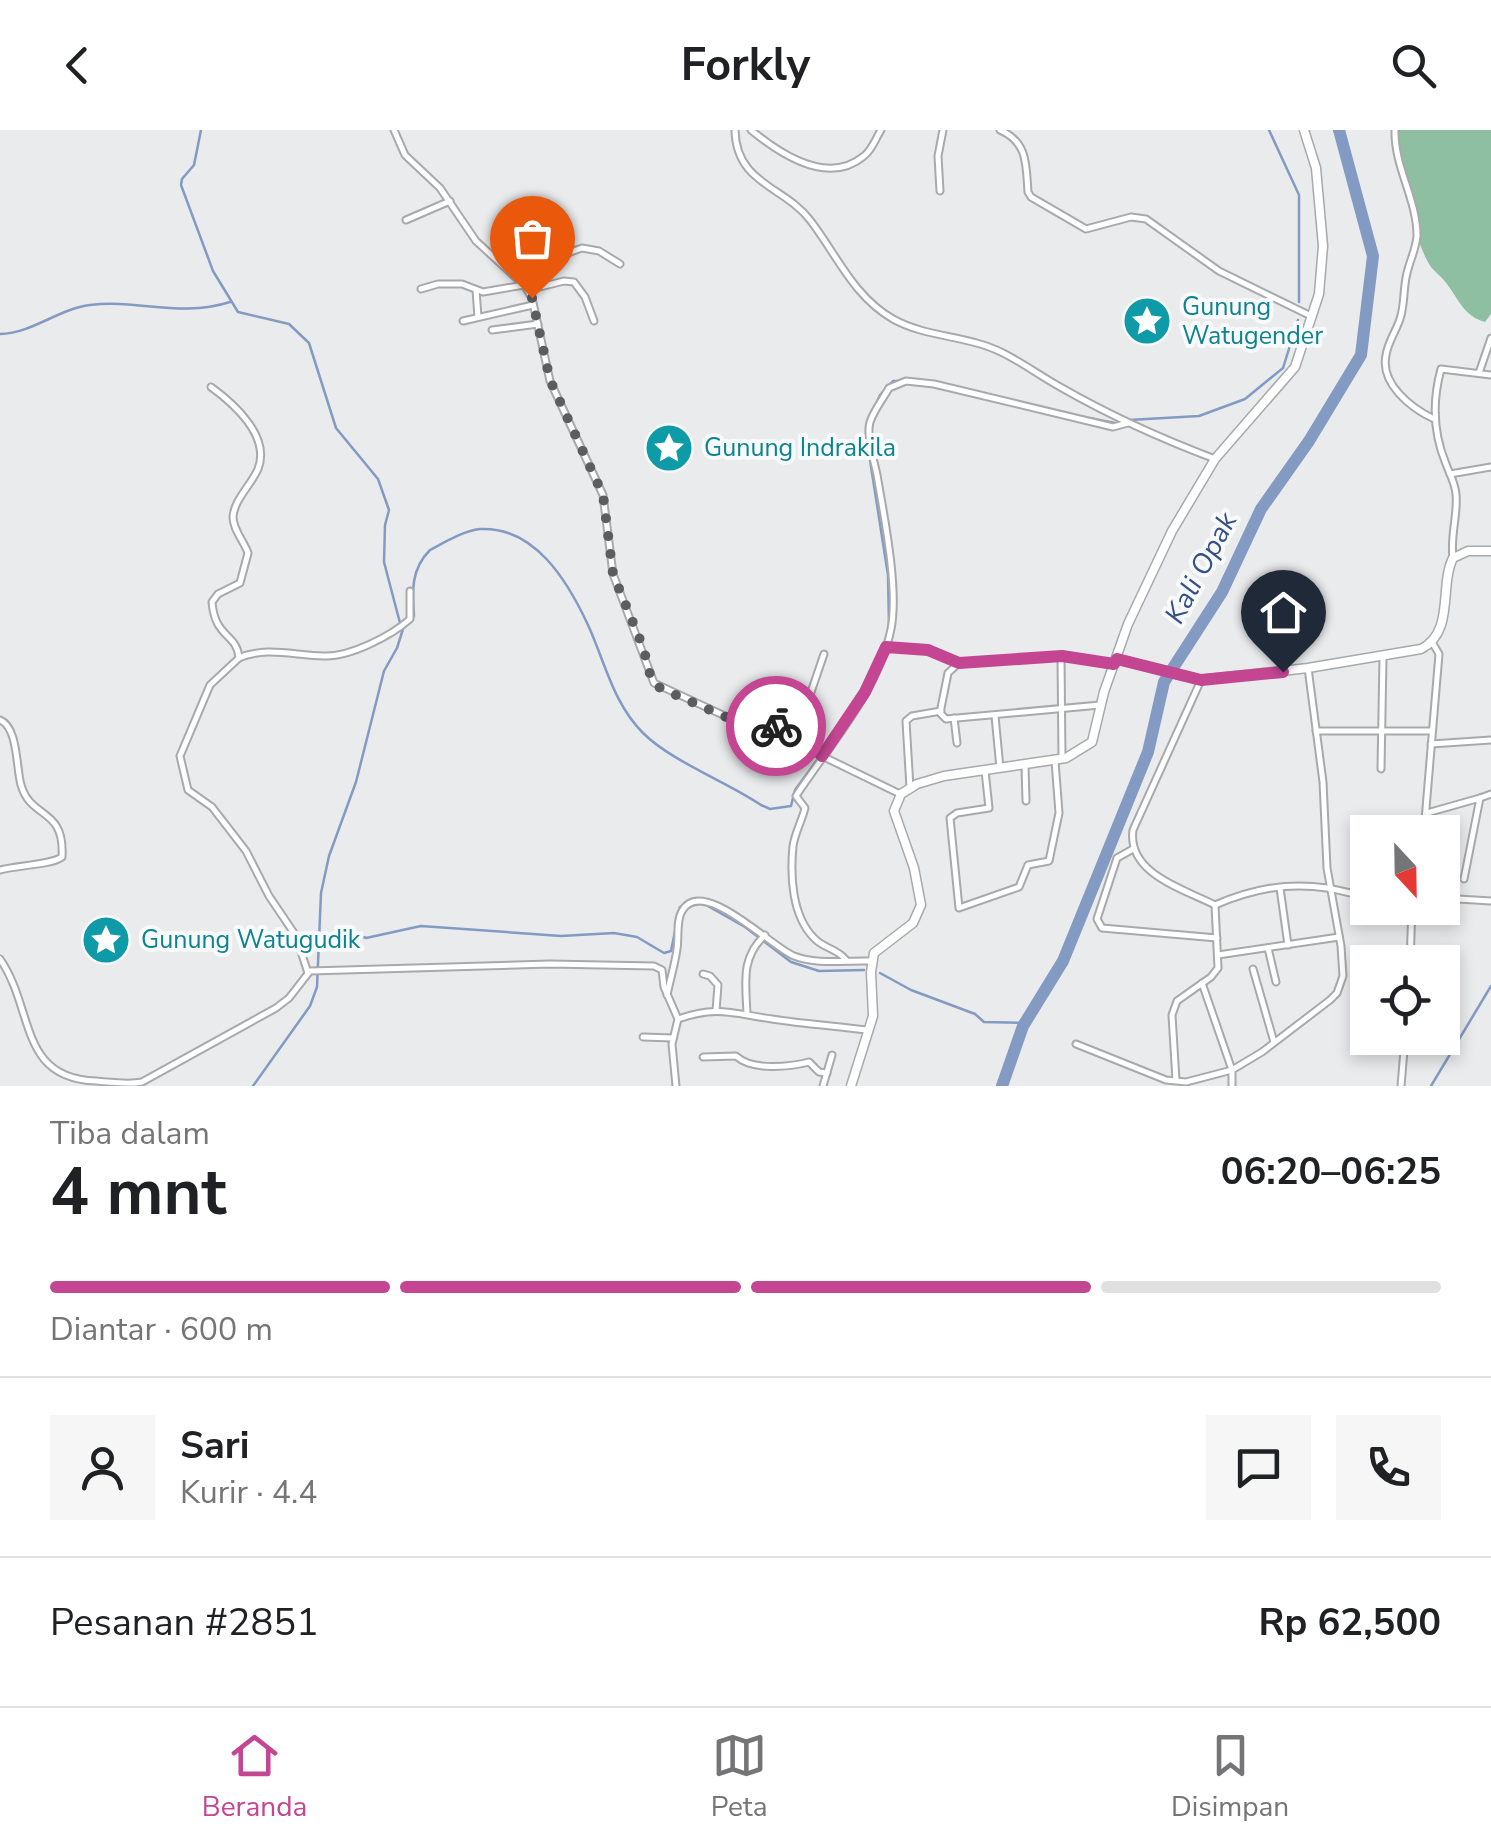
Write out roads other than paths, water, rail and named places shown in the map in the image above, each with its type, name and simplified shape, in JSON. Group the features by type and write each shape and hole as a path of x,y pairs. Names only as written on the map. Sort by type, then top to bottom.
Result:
{"main road":[{"path":"851,1086 870,1031 874,1003 872,961 880,946 912,923 921,904 914,868 894,810 901,794 929,779 1058,760 1092,742 1141,592 1172,531 1215,459 1295,367 1313,317 1322,266 1316,168 1304,130"},
{"path":"1116,662 1196,679 1308,668 1414,650 1432,642 1442,623 1447,573 1454,558 1468,552 1491,551"}],"street":[{"path":"394,130 406,155 450,201 476,242 526,288 534,305 550,380 603,495 613,574 654,683 753,729 764,730 790,720 808,700 824,654"},
{"path":"735,130 737,149 744,163 766,187 808,218 835,261 872,304 902,323 1003,353 1128,423 1215,459"},
{"path":"752,130 778,151 826,170 860,159 881,130"},
{"path":"940,191 938,156 943,130"},
{"path":"1000,130 1014,138 1024,152 1031,198 1086,229 1130,217 1146,218 1218,270 1313,317"},
{"path":"1395,130 1395,149 1416,238 1402,313 1385,364 1396,390 1420,412 1434,418"},
{"path":"406,220 450,201"},
{"path":"526,288 550,270 562,254 573,250 593,249 620,264"},
{"path":"421,290 438,284 462,284 489,292 574,282 594,321"},
{"path":"476,290 478,317"},
{"path":"463,322 534,305"},
{"path":"492,330 538,324"},
{"path":"1478,374 1491,338"},
{"path":"1454,558 1450,538 1457,508 1434,418 1441,370 1491,375"},
{"path":"846,960 838,950 816,942 800,919 795,899 793,846 805,808 796,796 865,692 891,629 893,603 884,511 869,428 889,388 906,381 934,384 1113,427 1128,423"},
{"path":"210,387 244,416 256,439 260,460 234,514 234,526 248,553 244,570 237,586 218,594 212,602 216,625 238,648 240,658"},
{"path":"1450,474 1491,467"},
{"path":"315,971 268,896 250,858 212,807 188,790 180,756 206,690 240,658 255,653 301,652 321,656 348,652 410,619 410,591"},
{"path":"1427,815 1439,654 1432,642"},
{"path":"886,647 928,650 959,663 1062,656 1116,662"},
{"path":"1381,769 1384,654"},
{"path":"985,770 988,808 950,818 959,908 1019,888 1028,865 1049,862 1060,813 1062,656"},
{"path":"959,663 948,672 943,718 1101,705"},
{"path":"1076,1044 1176,1082 1232,1070 1337,993 1343,976 1340,936 1323,831 1323,782 1308,668"},
{"path":"1196,679 1132,830 1133,849 1140,861 1154,874 1215,905 1258,888 1331,888 1350,892"},
{"path":"910,788 906,721 912,716 941,711"},
{"path":"995,716 1000,768"},
{"path":"954,718 957,743"},
{"path":"0,720 10,728 25,795 57,823 63,852 62,858 53,863 20,864 0,870"},
{"path":"790,720 822,756 901,794"},
{"path":"1316,731 1432,731"},
{"path":"1431,744 1491,740"},
{"path":"1025,765 1026,802"},
{"path":"1428,812 1491,794"},
{"path":"1464,879 1480,798"},
{"path":"1133,849 1117,858 1097,919 1102,928 1218,938"},
{"path":"1280,887 1288,944"},
{"path":"1460,899 1491,902"},
{"path":"667,994 677,953 679,916 686,904 702,900 800,958 872,961"},
{"path":"1176,1082 1172,1014 1177,1001 1216,972 1215,905"},
{"path":"1218,956 1340,936"},
{"path":"747,1014 745,966 761,938"},
{"path":"1268,948 1276,982"},
{"path":"0,959 12,977 41,1059 63,1077 95,1082 142,1082 283,1004 315,971 550,964 654,966 662,970 678,1019 673,1038 676,1086"},
{"path":"1252,969 1274,1042"},
{"path":"702,974 718,985 716,1011"},
{"path":"1202,983 1232,1070 1232,1086"},
{"path":"678,1019 716,1011 870,1031"},
{"path":"643,1037 673,1038"},
{"path":"823,1086 832,1055"},
{"path":"1401,1086 1404,1055"},
{"path":"703,1057 736,1056 742,1062 777,1066 809,1062 815,1070 827,1073"}],"waterway":[{"path":"201,130 194,165 181,185 213,271 238,312 289,324 309,343 336,428 378,479 389,510 384,562 400,623"},
{"path":"1269,130 1299,195 1299,302"},
{"name":"Kali Opak","path":"1002,1086 1023,1026 1063,961 1148,752 1164,682 1222,592 1261,509 1309,441 1361,355 1373,256 1339,130"},
{"path":"0,334 23,330 90,305 194,308 230,302"},
{"path":"1129,420 1199,416 1245,399 1283,368 1298,320"},
{"path":"868,423 880,395 893,381 900,381"},
{"path":"947,385 1071,414"},
{"path":"1079,416 1115,423"},
{"path":"867,441 888,575 889,626"},
{"path":"253,1086 310,1006 317,987 321,893 329,856 356,782 384,671 403,629 414,616 416,573 430,550 480,529 500,530 533,547 570,591 617,695 643,733 668,753 761,805 770,809 791,806 795,790 817,760"},
{"path":"879,660 887,634"},
{"path":"822,749 869,681"},
{"path":"320,942 345,929 366,938 421,926 561,936 614,933 637,937 664,953 671,951 680,907 696,898"},
{"path":"706,905 745,927 791,962 819,971 864,970"},
{"path":"880,973 911,990 975,1014 984,1022 1025,1023"},
{"path":"1431,1086 1491,986"}],"place":[{"name":"Gunung Watugender","path":"1147,321"},
{"name":"Gunung Indrakila","path":"669,448"},
{"name":"Gunung Watugudik","path":"106,940"}]}
